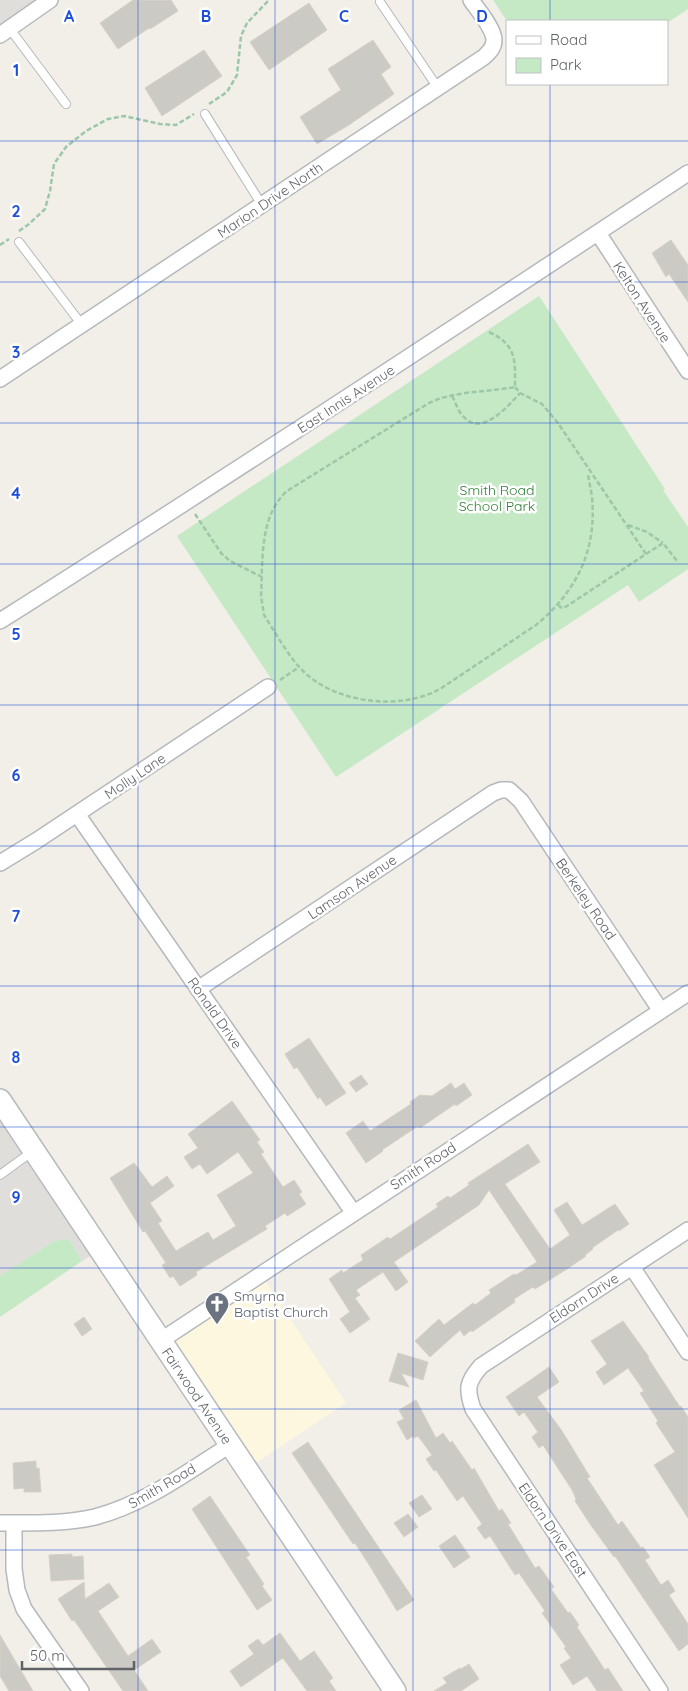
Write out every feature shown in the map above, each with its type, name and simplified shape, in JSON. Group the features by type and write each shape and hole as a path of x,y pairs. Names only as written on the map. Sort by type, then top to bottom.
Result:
{"street":[{"path":"5,32 50,0"},
{"name":"Marion Drive North","path":"0,379 484,57 492,50 494,40 490,30 471,0"},
{"name":"East Innis Avenue","path":"0,621 188,502 428,346 688,173"},
{"name":"Kelton Avenue","path":"598,233 688,371"},
{"name":"Molly Lane","path":"0,863 268,687"},
{"name":"Lamson Avenue","path":"198,989 493,793 509,790"},
{"name":"Berkeley Road","path":"509,790 521,801 660,1011"},
{"name":"Ronald Drive","path":"77,814 354,1212"},
{"name":"Smith Road","path":"160,1341 688,993"},
{"name":"Fairwood Avenue","path":"0,1100 395,1691"},
{"name":"Eldorn Drive","path":"481,1366 688,1230"},
{"path":"632,1267 688,1352"},
{"name":"Eldorn Drive East","path":"481,1366 471,1378 469,1386 468,1394 473,1409 660,1691"},
{"name":"Smith Road","path":"7,1523 58,1521 94,1517 123,1508 154,1492 230,1445"},
{"path":"7,1523 17,1590 24,1609 80,1691"}],"lane":[{"path":"380,2 438,88"},
{"path":"5,32 66,104"},
{"path":"204,114 262,205"},
{"path":"19,242 82,325"},
{"path":"0,1175 33,1151"}],"path":[{"path":"208,105 227,92 236,74 241,36 247,23 269,0"},
{"path":"0,245 29,224 45,209 54,164 66,147 86,131 108,119 124,116 160,124 176,125 195,113"},
{"path":"489,332 498,336 513,353 516,361 515,387 520,393 542,404 558,423 646,554"},
{"path":"515,387 439,398 410,413 287,491 280,498 275,505 267,527 261,596 264,615 299,667 325,687 352,697 388,702 409,701 432,694 443,688 530,630 558,605 574,583 587,555 592,516 592,496 588,474"},
{"path":"452,396 464,418 471,422 481,423 502,414 520,393"},
{"path":"188,502 217,547 230,561 262,577"},
{"path":"626,524 647,532 663,543 678,561"},
{"path":"558,605 560,608 567,606 663,543"},
{"path":"268,687 299,667"}],"shaded area":[{"path":"0,0 53,0 0,36"},
{"path":"0,1096 101,1249 82,1261 69,1239 54,1241 0,1276"},
{"path":"263,1278 346,1403 247,1469 164,1344"}],"green space":[{"path":"493,0 688,0 688,9 668,22 668,20 506,20"},
{"name":"Smith Road School Park","path":"539,296 688,527 688,569 639,602 628,585 336,777 177,536"},
{"path":"69,1239 82,1261 0,1317 0,1276 54,1241"}],"building":[{"path":"133,0 171,0 178,11 118,49 100,23"},
{"path":"309,3 327,30 269,70 250,42"},
{"path":"373,40 391,67 381,74 394,94 317,144 300,117 341,90 328,69"},
{"path":"204,50 222,76 162,116 145,88"},
{"path":"671,240 688,265 688,302 669,274 666,277 652,253"},
{"path":"309,1038 346,1093 326,1106 320,1097 318,1099 297,1067 294,1069 285,1054"},
{"path":"361,1075 368,1084 356,1092 349,1083"},
{"path":"451,1083 455,1089 464,1083 472,1095 456,1106 455,1104 420,1128 418,1126 366,1163 346,1133 363,1121 370,1131 411,1104 410,1102 420,1095 432,1096"},
{"path":"232,1101 260,1140 257,1142 264,1152 261,1154 283,1187 294,1180 302,1192 299,1194 306,1204 287,1216 285,1213 265,1226 267,1229 196,1272 197,1275 180,1286 173,1276 170,1278 162,1265 166,1263 145,1231 143,1232 110,1178 134,1163 152,1187 167,1176 174,1186 150,1203 162,1221 158,1223 176,1251 208,1232 213,1240 236,1226 217,1195 253,1173 238,1152 207,1174 200,1164 192,1169 184,1157 198,1148 188,1134"},
{"path":"528,1144 540,1162 505,1184 550,1249 570,1235 554,1210 567,1202 582,1225 615,1204 629,1224 592,1248 586,1256 567,1269 535,1289 533,1287 514,1299 515,1302 472,1332 471,1330 464,1336 460,1330 430,1357 415,1341 439,1319 444,1325 473,1303 475,1305 491,1293 489,1290 537,1262 489,1190 479,1205 394,1262 408,1282 396,1291 383,1272 356,1290 360,1295 355,1298 370,1319 350,1333 340,1319 350,1312 329,1279 342,1270 343,1273 363,1260 361,1255 388,1237 390,1239 438,1207 436,1204 448,1196 450,1198 469,1185 468,1183"},
{"path":"84,1317 92,1329 82,1336 74,1324"},
{"path":"623,1321 688,1417 688,1518 654,1465 675,1452 656,1423 658,1421 640,1393 644,1391 628,1368 604,1385 596,1372 607,1364 591,1341"},
{"path":"398,1353 428,1362 423,1380 401,1373 409,1387 389,1381"},
{"path":"549,1367 559,1382 537,1397 562,1431 590,1477 587,1478 618,1525 622,1521 641,1548 643,1547 650,1557 645,1560 661,1585 668,1580 675,1591 669,1595 688,1624 688,1644 679,1651 615,1556 590,1524 575,1501 572,1490 543,1445 539,1448 532,1437 538,1432 524,1412 519,1416 506,1397"},
{"path":"416,1400 436,1438 443,1433 450,1443 452,1441 472,1470 474,1468 499,1511 502,1509 511,1523 508,1524 535,1568 539,1566 554,1587 551,1589 579,1625 577,1627 605,1670 608,1668 623,1691 597,1691 587,1676 573,1685 560,1665 571,1658 564,1648 566,1647 542,1613 545,1611 519,1573 515,1575 490,1536 485,1539 477,1528 482,1524 463,1496 457,1501 436,1470 434,1471 426,1459 432,1455 418,1436 414,1438 413,1436 407,1440 397,1422 404,1419 399,1410"},
{"path":"308,1442 414,1600 397,1611 355,1543 353,1544 292,1453"},
{"path":"36,1461 36,1468 39,1468 41,1492 24,1492 24,1488 14,1489 13,1463"},
{"path":"422,1495 432,1509 419,1517 409,1503"},
{"path":"210,1496 250,1555 246,1557 272,1600 257,1610 192,1509"},
{"path":"408,1514 418,1527 404,1537 394,1523"},
{"path":"455,1535 470,1557 454,1568 439,1546"},
{"path":"72,1554 72,1557 83,1556 84,1579 51,1581 49,1555"},
{"path":"84,1582 85,1599 109,1583 119,1597 98,1611 128,1656 152,1639 161,1652 134,1670 148,1691 123,1691 58,1599"},
{"path":"280,1633 300,1661 314,1651 333,1678 329,1681 336,1691 307,1691 283,1658 241,1687 230,1671 254,1654 248,1646 258,1639 263,1645"},
{"path":"0,1635 33,1691 9,1691 0,1676"},
{"path":"469,1664 479,1679 461,1691 434,1691 447,1683 443,1678"}],"place":[{"name":"Smyrna Baptist Church","path":"217,1325"}]}
